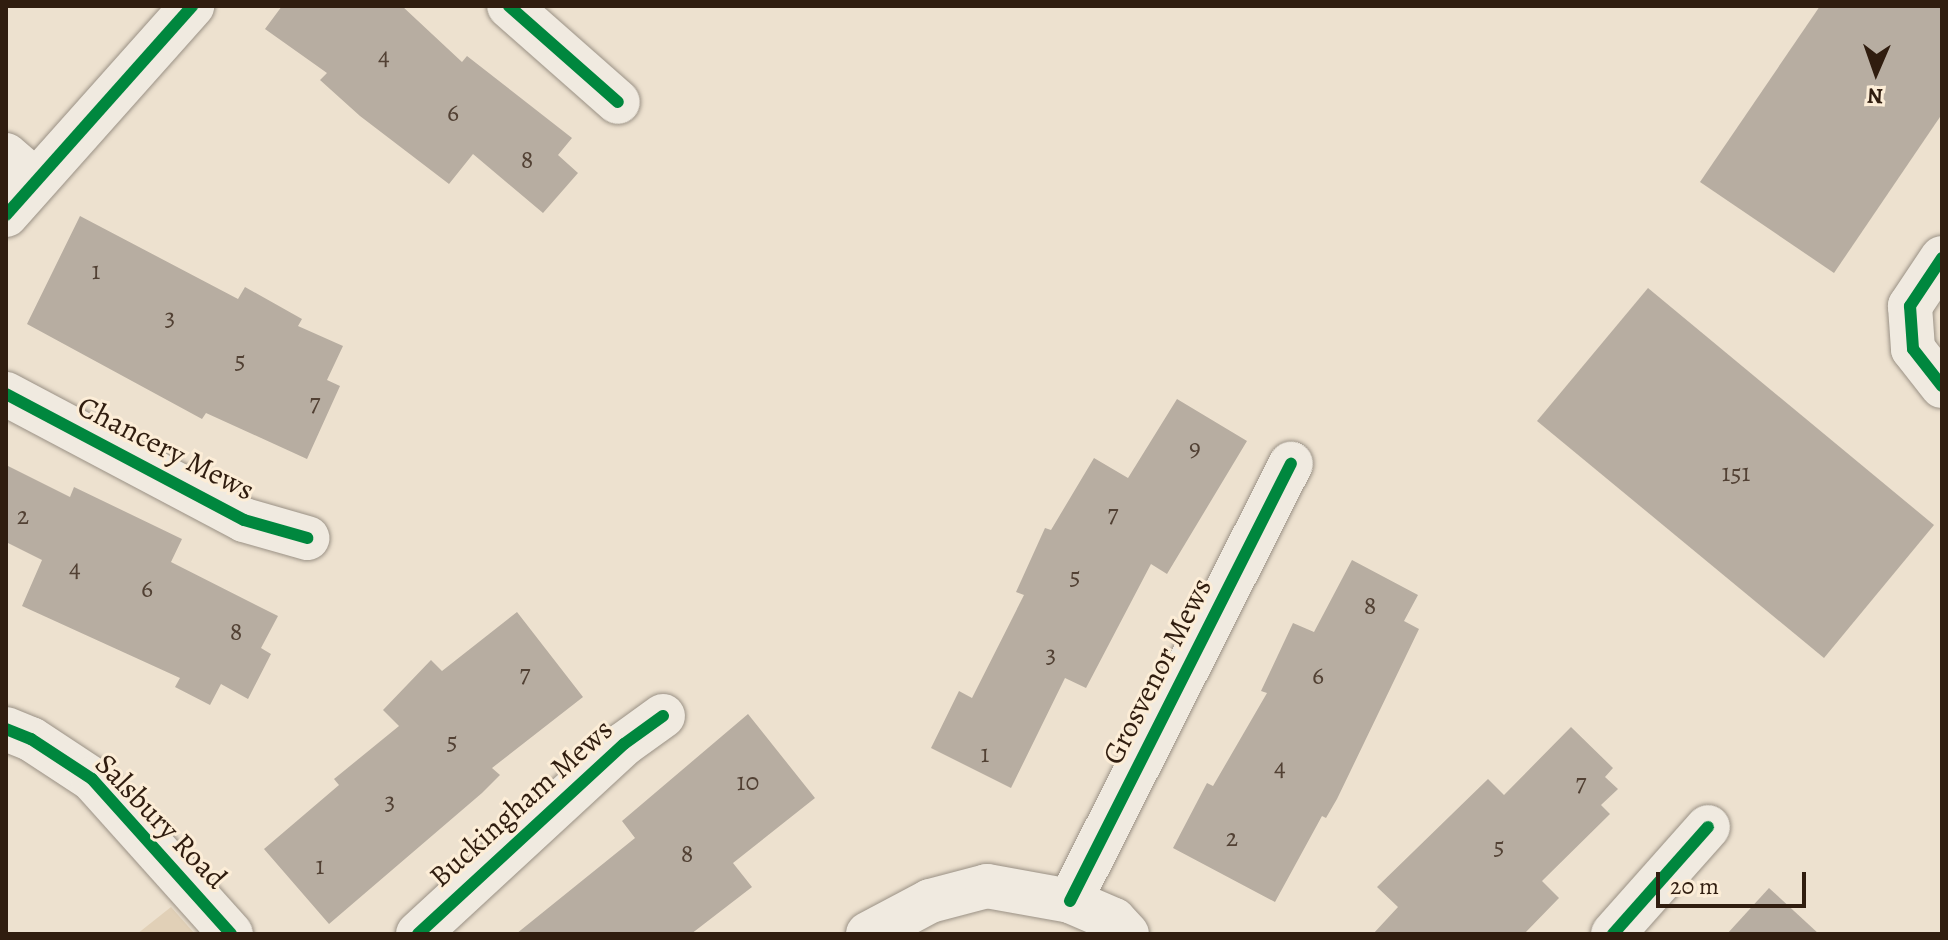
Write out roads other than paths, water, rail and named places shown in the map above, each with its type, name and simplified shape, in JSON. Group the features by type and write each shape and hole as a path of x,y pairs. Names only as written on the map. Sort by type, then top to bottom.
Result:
{"street":[{"path":"6,215 20,167 192,6"},
{"path":"509,6 618,102"},
{"path":"1942,258 1910,306 1913,349 1942,386"},
{"name":"Chancery Mews","path":"6,394 244,520 307,538"},
{"name":"Grosvenor Mews","path":"1070,901 1291,464"},
{"name":"Buckingham Mews","path":"418,934 555,805 663,716"},
{"name":"Salsbury Road","path":"6,729 31,739 92,779 231,934"},
{"path":"1613,934 1708,827"},
{"path":"868,934 930,901 987,886 1070,901 1114,920 1127,934"}]}
